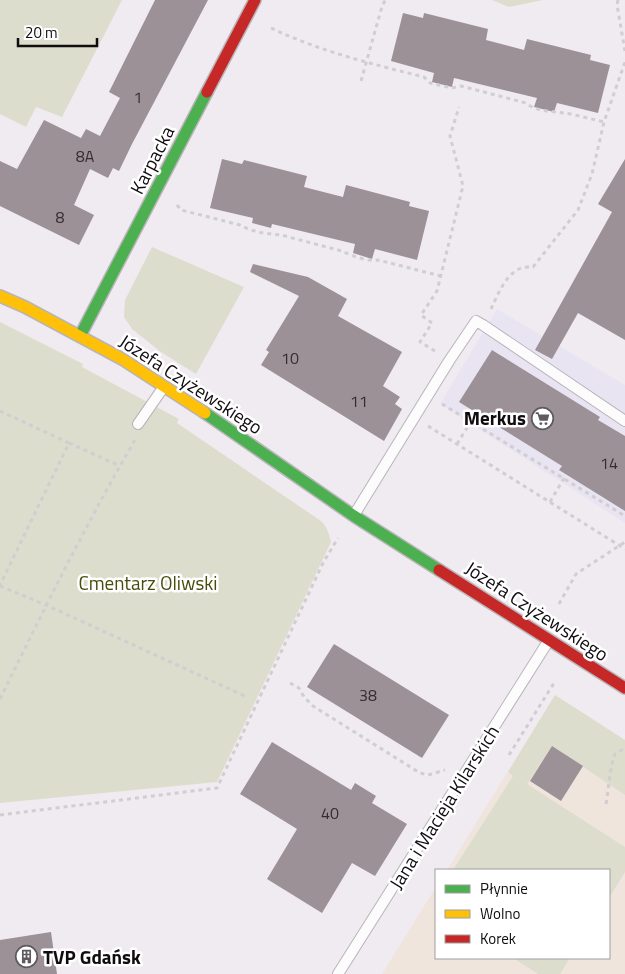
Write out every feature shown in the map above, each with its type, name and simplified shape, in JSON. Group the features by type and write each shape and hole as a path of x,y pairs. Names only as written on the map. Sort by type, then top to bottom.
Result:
{"street":[{"name":"Karpacka","path":"80,336 255,0"},
{"name":"Józefa Czyżewskiego","path":"0,296 122,359 218,421 354,516 625,688"}],"lane":[{"path":"354,516 476,321 625,421"},
{"path":"138,424 164,386"},
{"name":"Jana i Macieja Kilarskich","path":"338,974 550,640"}],"path":[{"path":"361,81 385,0"},
{"path":"618,0 617,5 625,51"},
{"path":"271,28 294,39 367,62 424,77 430,83 452,88 460,86 526,103 532,108 604,122"},
{"path":"483,325 509,275 522,268 533,267 578,210 592,174 604,122 625,62"},
{"path":"432,322 421,315 437,291 463,186 450,136 459,107"},
{"path":"173,200 181,210 240,225 246,229 281,235 374,261 378,260 440,276"},
{"path":"438,401 625,516"},
{"path":"0,411 120,466"},
{"path":"457,444 476,413"},
{"path":"0,699 46,604 138,435 138,424"},
{"path":"424,424 625,549"},
{"path":"69,443 0,585 46,604 247,697"},
{"path":"550,502 564,478"},
{"path":"0,815 217,788 323,563 337,539"},
{"path":"558,604 576,574 625,542"},
{"path":"290,683 299,688 312,706 420,774 438,773 450,768"},
{"path":"509,755 554,683"},
{"path":"606,804 612,762 615,754 625,750"}],"shaded area":[{"path":"497,309 625,385 625,523 440,404"},
{"path":"555,695 625,740 625,974 382,974 435,889 435,959 610,959 610,869 448,869"}],"green space":[{"path":"0,0 122,0 62,117 36,107 26,127 0,114"},
{"path":"492,0 543,0 509,7"},
{"path":"152,247 244,287 196,374 161,352 132,329 124,317 125,300"},
{"name":"Cmentarz Oliwski","path":"0,322 83,364 82,367 179,419 177,423 321,521 328,530 331,542 217,782 0,803"},
{"path":"555,695 625,740 625,795 552,746 527,784 625,847 625,872 610,896 610,869 454,869 513,776 508,772"},
{"path":"515,959 569,959 560,974 538,974"}],"building":[{"path":"155,0 208,0 119,171 113,168 108,178 90,169 74,205 94,215 79,245 0,206 0,161 17,169 44,120 81,138 86,129 100,136 120,98 109,92"},
{"path":"403,13 423,18 424,13 488,29 486,40 524,50 527,39 591,55 590,60 610,65 598,113 557,103 554,112 534,107 537,98 454,78 452,87 432,82 434,73 391,61"},
{"path":"222,159 242,164 244,160 307,176 304,187 343,197 346,185 410,202 409,206 429,211 417,260 375,249 372,259 353,253 355,244 272,224 271,228 252,223 253,218 210,208"},
{"path":"625,159 625,340 578,313 552,359 535,350 612,212 598,204"},
{"path":"253,264 308,277 347,299 338,316 402,352 383,386 400,397 395,404 402,409 384,441 261,365 269,352 266,350 299,296 250,272"},
{"name":"Merkus","path":"492,350 600,417 598,420 625,436 625,511 559,470 562,466 459,402"},
{"path":"334,644 449,715 422,758 307,687"},
{"path":"272,742 351,790 355,783 376,796 372,803 407,824 375,876 352,863 322,913 267,879 297,829 240,794"},
{"path":"552,746 583,766 561,801 530,781"},
{"name":"TVP Gdańsk","path":"51,932 57,974 0,974 0,940"}],"traffic: fast":[{"path":"80,336 207,92"},
{"path":"205,413 354,516 439,570"}],"traffic: slow":[{"path":"0,296 25,307 122,359 205,413"}],"traffic: jam":[{"path":"207,92 255,0"},
{"path":"439,570 625,688"}],"place":[{"name":"Merkus","path":"542,418"},
{"name":"TVP Gdańsk","path":"27,957"}]}
